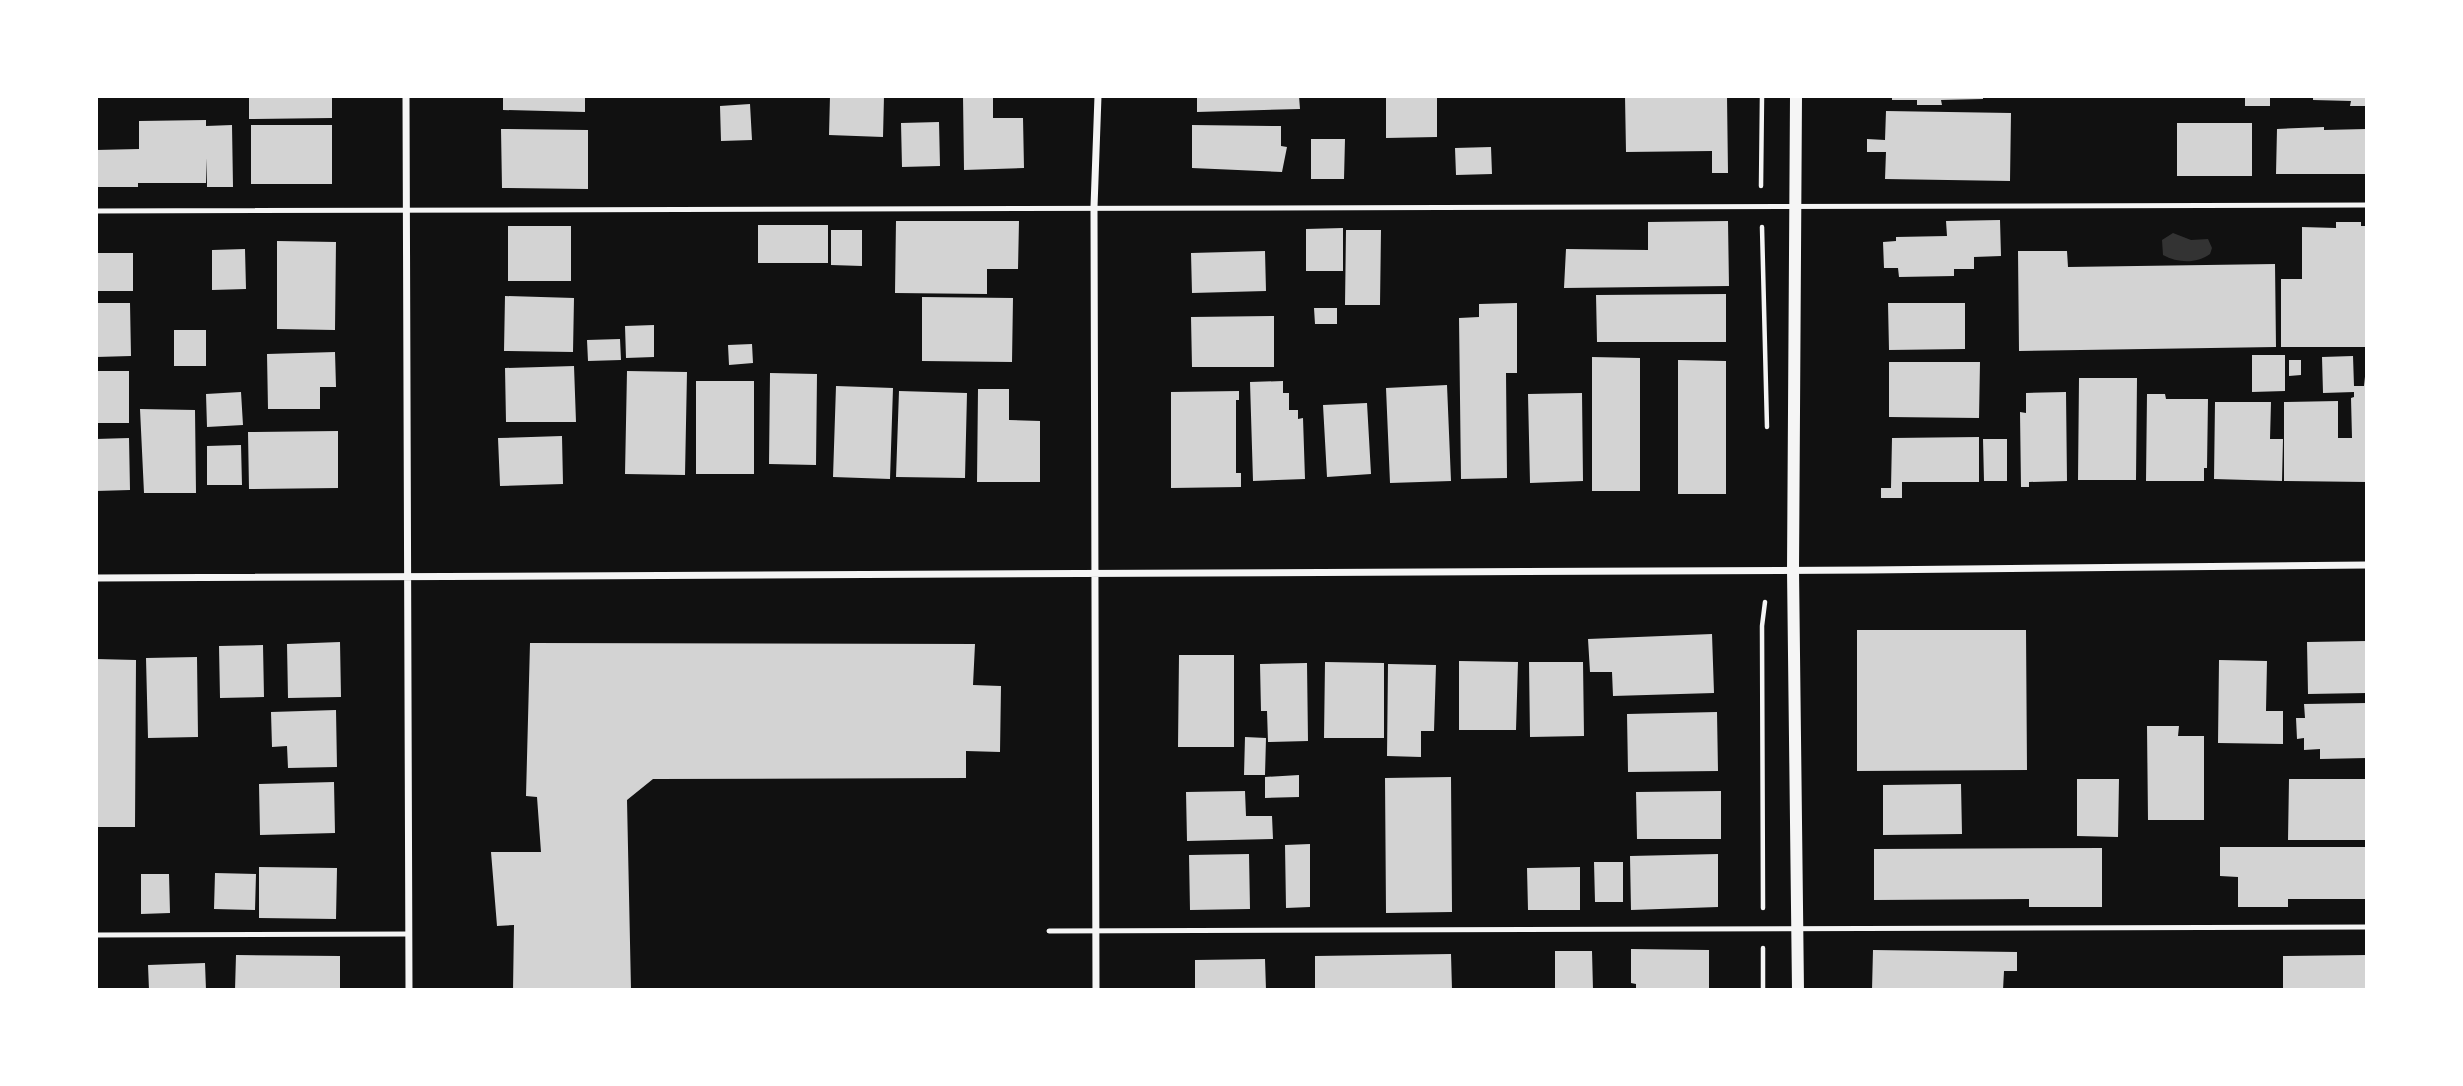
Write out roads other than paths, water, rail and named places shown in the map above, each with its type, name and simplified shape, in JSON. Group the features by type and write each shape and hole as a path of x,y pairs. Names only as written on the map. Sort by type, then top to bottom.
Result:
{"street":[{"path":"405,96 408,210 409,990"},
{"path":"1096,990 1094,207 1098,96"},
{"path":"1796,96 1793,570 1798,990"},
{"path":"96,578 2367,565"}],"lane":[{"path":"96,211 2367,205"},
{"path":"1049,931 2367,927"},
{"path":"96,935 409,934"}]}
